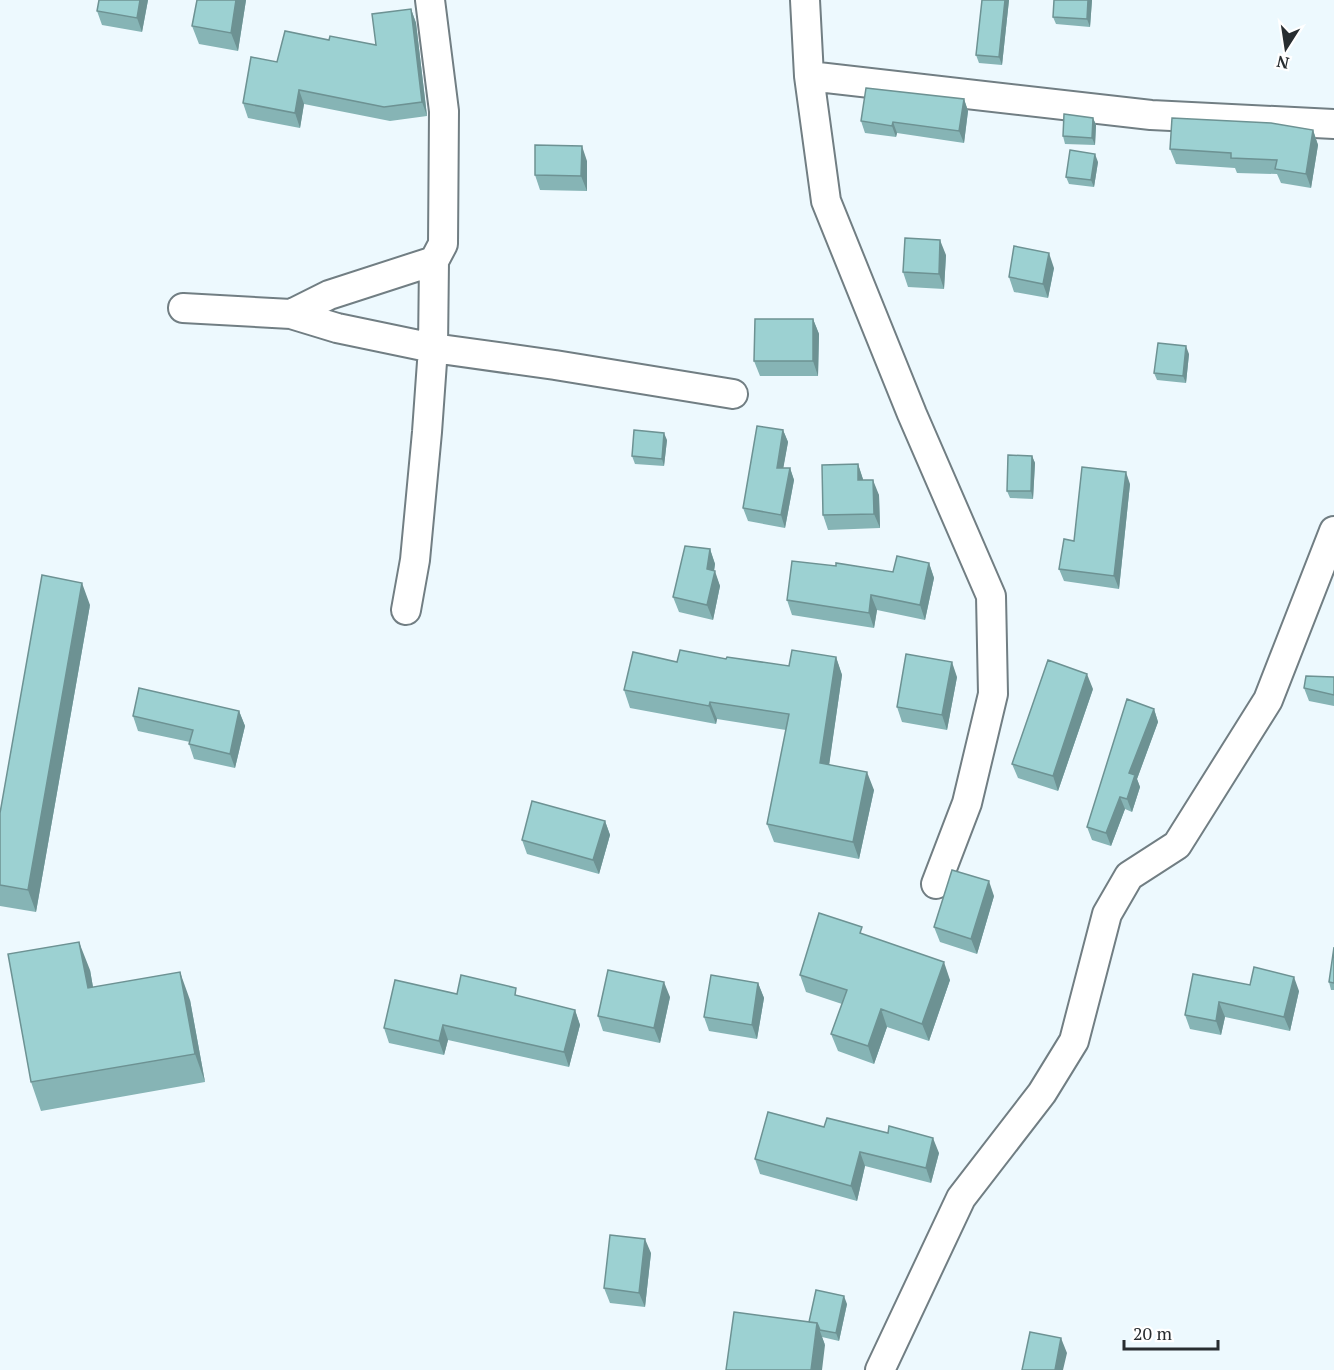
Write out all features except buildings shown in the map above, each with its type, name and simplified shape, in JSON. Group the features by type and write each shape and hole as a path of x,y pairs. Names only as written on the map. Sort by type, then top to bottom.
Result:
{"street":[{"path":"406,610 415,560 433,348 434,261 443,244 444,111 429,0"},
{"path":"805,0 809,76 826,201 912,414 991,596 993,693 967,803 936,884"},
{"path":"809,76 1151,116 1334,124"},
{"path":"291,314 329,295 434,261"},
{"path":"183,308 291,314 346,330 433,348 733,394"},
{"path":"880,1370 961,1198 1042,1093 1074,1041 1107,914 1129,876 1177,845 1268,700 1334,531"}]}
